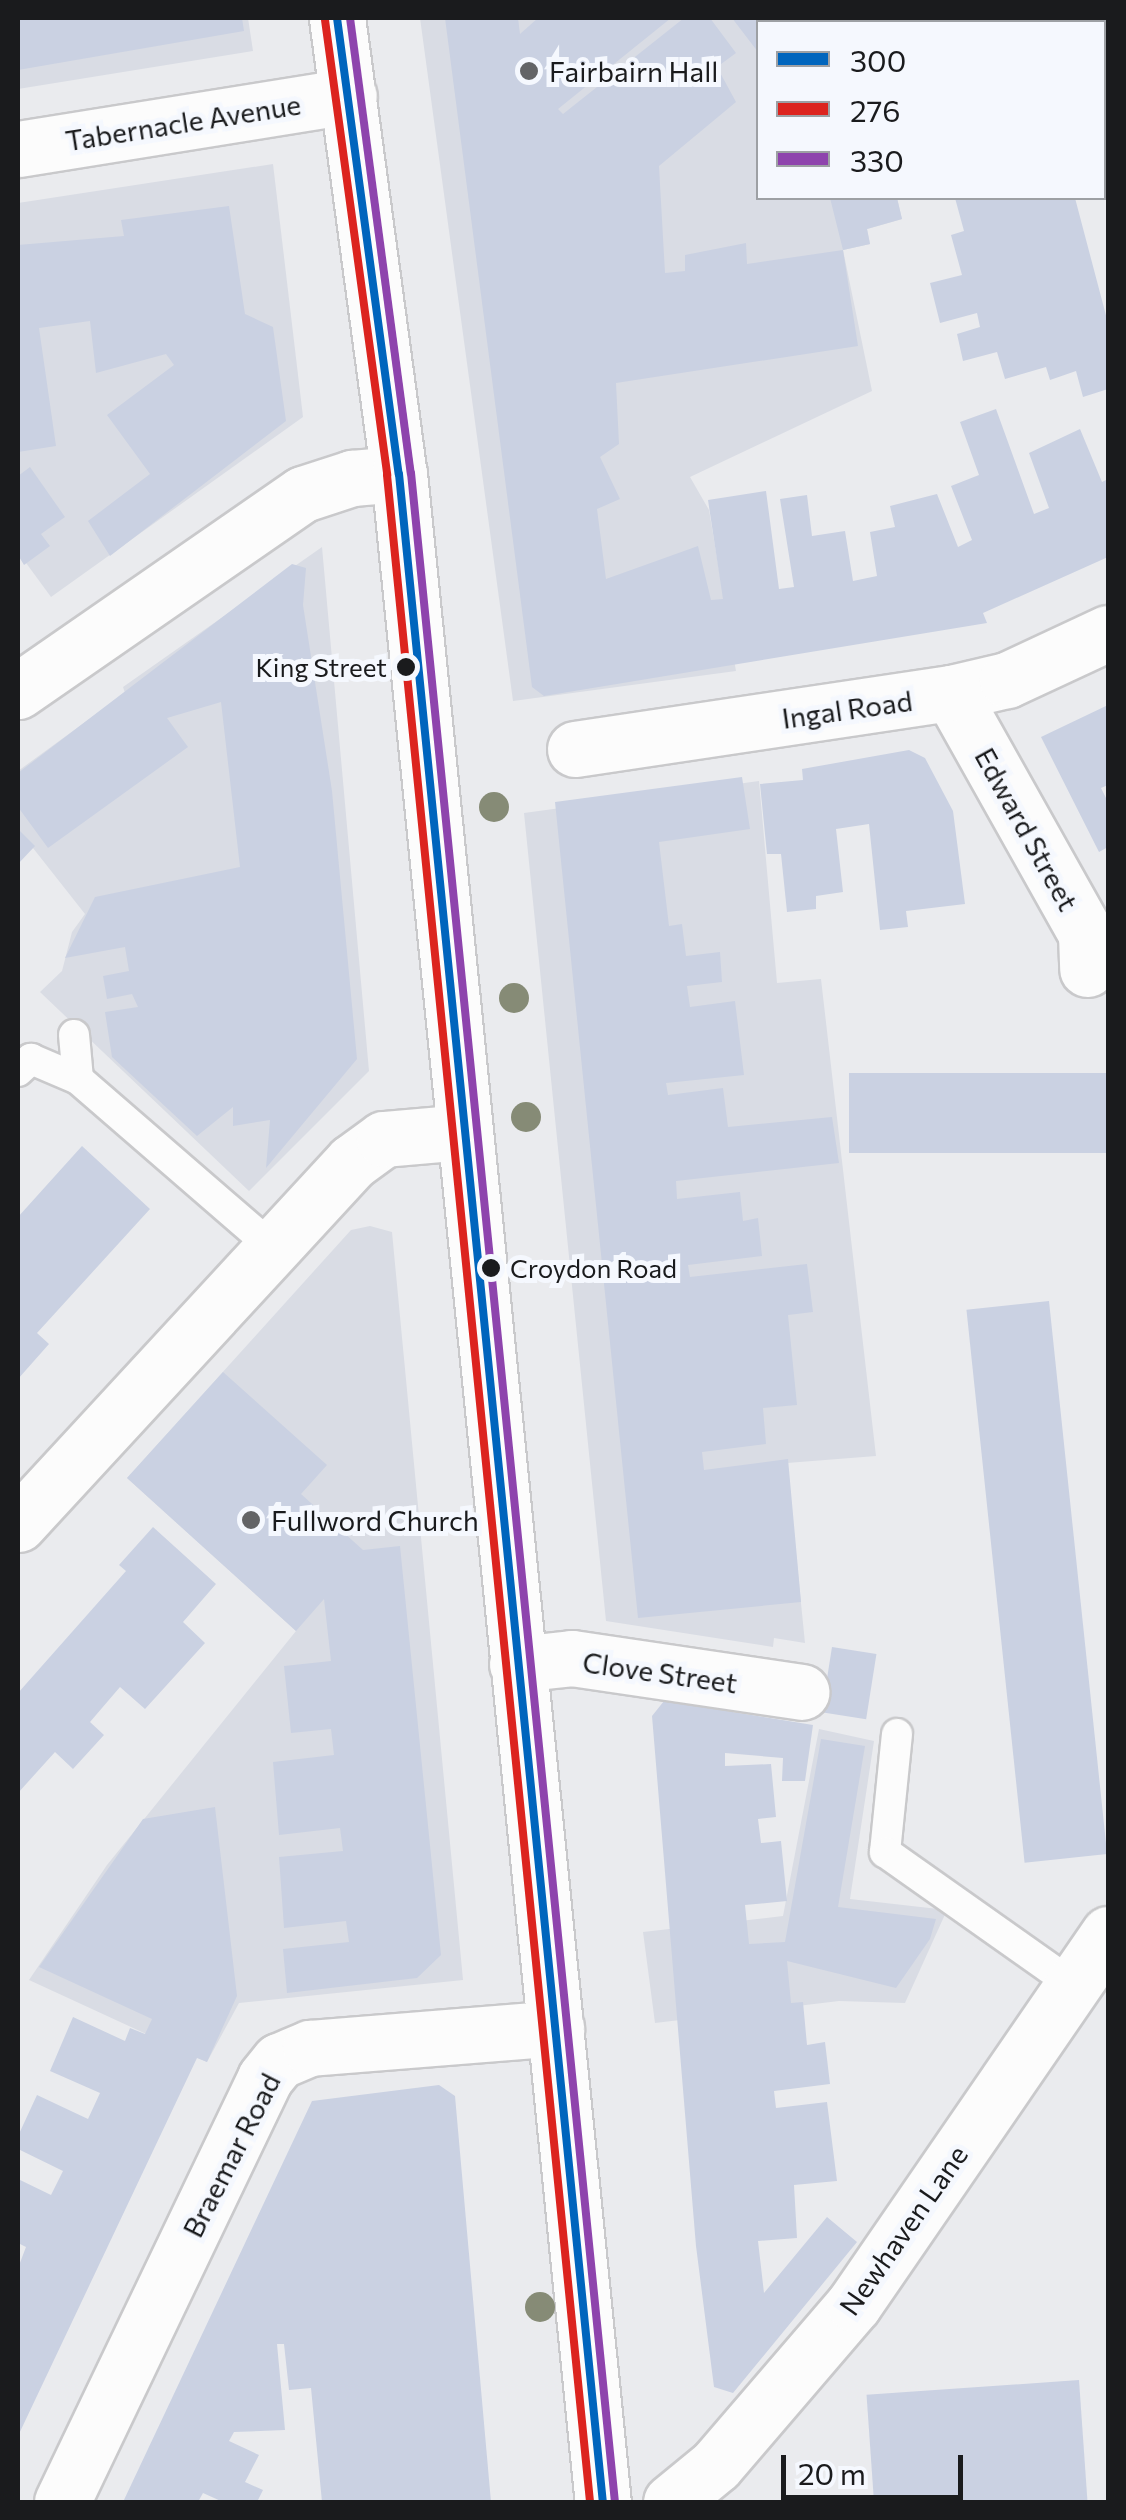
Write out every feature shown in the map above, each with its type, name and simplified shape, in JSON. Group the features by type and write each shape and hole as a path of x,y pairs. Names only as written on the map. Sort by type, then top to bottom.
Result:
{"street":[{"path":"336,18 399,474 603,2502"},
{"name":"Tabernacle Avenue","path":"18,149 349,96"},
{"path":"18,692 303,494 352,478 399,474"},
{"name":"Ingal Road","path":"575,749 952,693 1007,680 1108,633"},
{"name":"Edward Street","path":"952,693 1086,934 1087,969"},
{"path":"18,1524 270,1246 352,1162 384,1139 464,1132"},
{"name":"Clove Street","path":"516,1664 572,1658 802,1692"},
{"name":"Newhaven Lane","path":"671,2502 716,2464 854,2304 1108,1934"},
{"name":"Braemar Road","path":"62,2502 265,2078 279,2061 310,2048 556,2028"}],"lane":[{"path":"74,1035 78,1079"},
{"path":"18,1071 30,1059 78,1079 270,1246"},
{"path":"897,1734 885,1852 1072,1984"}],"shaded area":[{"path":"18,18 248,18 253,51 18,89"},
{"path":"420,18 851,18 756,20 756,200 897,200 902,219 867,229 870,244 843,250 872,391 690,477 709,510 736,671 513,701"},
{"path":"273,164 303,417 51,597 18,552 18,203"},
{"path":"322,547 369,1071 249,1191 40,992 62,971 72,932 85,914 18,829 18,771 125,693 123,687"},
{"path":"759,781 777,983 821,979 876,1456 787,1463 805,1643 774,1638 773,1647 606,1621 524,813"},
{"path":"370,1226 392,1232 463,1980 239,2003 207,2062 29,1980 107,1865 296,1631 127,1478 351,1230"},
{"path":"819,1729 874,1741 850,1899 947,1910 905,2003 839,2001 655,2023 643,1932 783,1916"}],"building":[{"path":"18,18 242,18 244,31 18,70"},
{"path":"445,18 518,18 520,34 538,18 671,18 558,109 563,114 684,18 710,18 736,53 717,67 736,102 659,166 665,273 685,271 685,255 746,243 747,264 843,250 858,346 616,383 619,444 600,457 620,499 597,509 606,579 698,546 711,600 723,599 708,500 766,491 779,589 794,587 780,499 807,495 812,536 845,531 853,581 877,576 870,532 895,527 890,506 937,494 958,547 972,540 951,486 979,475 960,422 996,409 1034,514 1049,508 1029,453 1080,429 1102,482 1108,479 1108,557 983,613 987,623 544,696 532,687"},
{"name":"Fairbairn Hall","path":"732,18 852,20 756,20 756,49"},
{"path":"894,18 1027,18 1027,20"},
{"path":"830,200 897,200 902,219 867,229 870,244 843,250"},
{"path":"956,200 1076,200 1108,323 1108,389 1083,397 1076,371 1050,380 1046,367 1005,379 997,352 963,361 957,334 980,327 977,313 940,323 930,283 962,275 951,235 964,231"},
{"path":"229,206 245,314 273,327 286,421 110,556 88,521 150,474 107,415 174,365 166,354 96,373 90,321 39,328 56,446 18,452 18,245 124,236 121,220"},
{"path":"30,467 65,517 41,534 50,546 24,565 18,555 18,476"},
{"path":"292,564 306,568 303,605 332,791 357,1059 266,1168 270,1120 233,1126 233,1107 197,1136 112,1057 105,1012 138,1007 132,994 107,999 103,976 129,971 125,947 65,958 95,897 240,867 221,702 167,718 188,747 48,848 18,807 18,773"},
{"path":"1108,705 1108,785 1101,788 1108,802 1108,847 1099,852 1041,737"},
{"path":"909,750 925,758 953,811 965,904 906,911 908,927 880,930 869,824 836,829 843,892 816,896 816,909 787,912 781,854 767,854 760,784 803,780 802,769"},
{"path":"742,777 750,829 659,842 669,926 682,924 686,956 720,952 722,982 687,986 690,1007 735,1001 744,1075 666,1083 668,1095 723,1088 728,1127 832,1117 839,1163 676,1181 677,1199 740,1192 743,1221 758,1218 762,1256 688,1265 690,1277 807,1264 813,1312 788,1315 797,1405 763,1408 766,1444 702,1452 704,1470 788,1459 801,1602 638,1618 555,802"},
{"path":"18,829 35,846 18,864"},
{"path":"849,1073 1108,1073 1108,1153 849,1153"},
{"path":"82,1146 150,1209 37,1333 49,1344 18,1379 18,1217"},
{"path":"1049,1301 1107,1854 1025,1863 966,1310"},
{"path":"223,1372 327,1465 301,1494 363,1550 400,1546 441,1955 417,1978 287,1993 283,1949 349,1942 346,1921 284,1928 279,1857 343,1851 340,1828 279,1835 273,1762 334,1755 331,1729 291,1733 284,1666 331,1661 324,1599 296,1631 127,1478"},
{"path":"153,1527 216,1584 183,1622 205,1643 145,1709 120,1687 90,1722 104,1735 73,1769 55,1752 18,1793 18,1693 126,1571 119,1565"},
{"path":"832,1647 876,1654 866,1719 822,1712"},
{"path":"664,1701 813,1725 805,1781 782,1781 783,1758 725,1753 725,1766 771,1764 776,1817 758,1819 761,1843 781,1841 787,1901 745,1905 749,1944 785,1942 821,1739 865,1746 838,1907 936,1919 930,1939 896,1988 787,1961 791,2003 803,2002 807,2045 825,2042 830,2084 774,2091 776,2108 827,2102 837,2181 794,2185 797,2238 758,2241 764,2293 827,2217 857,2242 733,2393 714,2387 696,2246 652,1716"},
{"path":"215,1807 237,1996 207,2062 197,2058 18,2436 18,2268 26,2247 18,2243 18,2179 51,2195 63,2171 18,2149 18,2136 37,2095 88,2119 100,2093 50,2071 73,2017 125,2041 130,2028 145,2034 152,2019 39,1967 143,1819"},
{"path":"439,2085 455,2096 491,2502 322,2502 311,2388 289,2390 284,2344 277,2344 285,2430 234,2432 229,2441 259,2455 245,2482 263,2490 257,2502 223,2502 203,2493 198,2502 123,2502 312,2101"},
{"path":"1079,2380 1088,2502 874,2502 867,2395"}],"transit line":[{"name":"300","path":"337,18 399,474 603,2502"},
{"name":"330","path":"350,18 411,473 615,2501"},
{"name":"276","path":"325,20 387,475 590,2502"}],"place":[{"name":"Fairbairn Hall","path":"529,71"},
{"name":"King Street","path":"406,667"},
{"name":"Croydon Road","path":"491,1268"},
{"name":"Fullword Church","path":"251,1520"}]}
